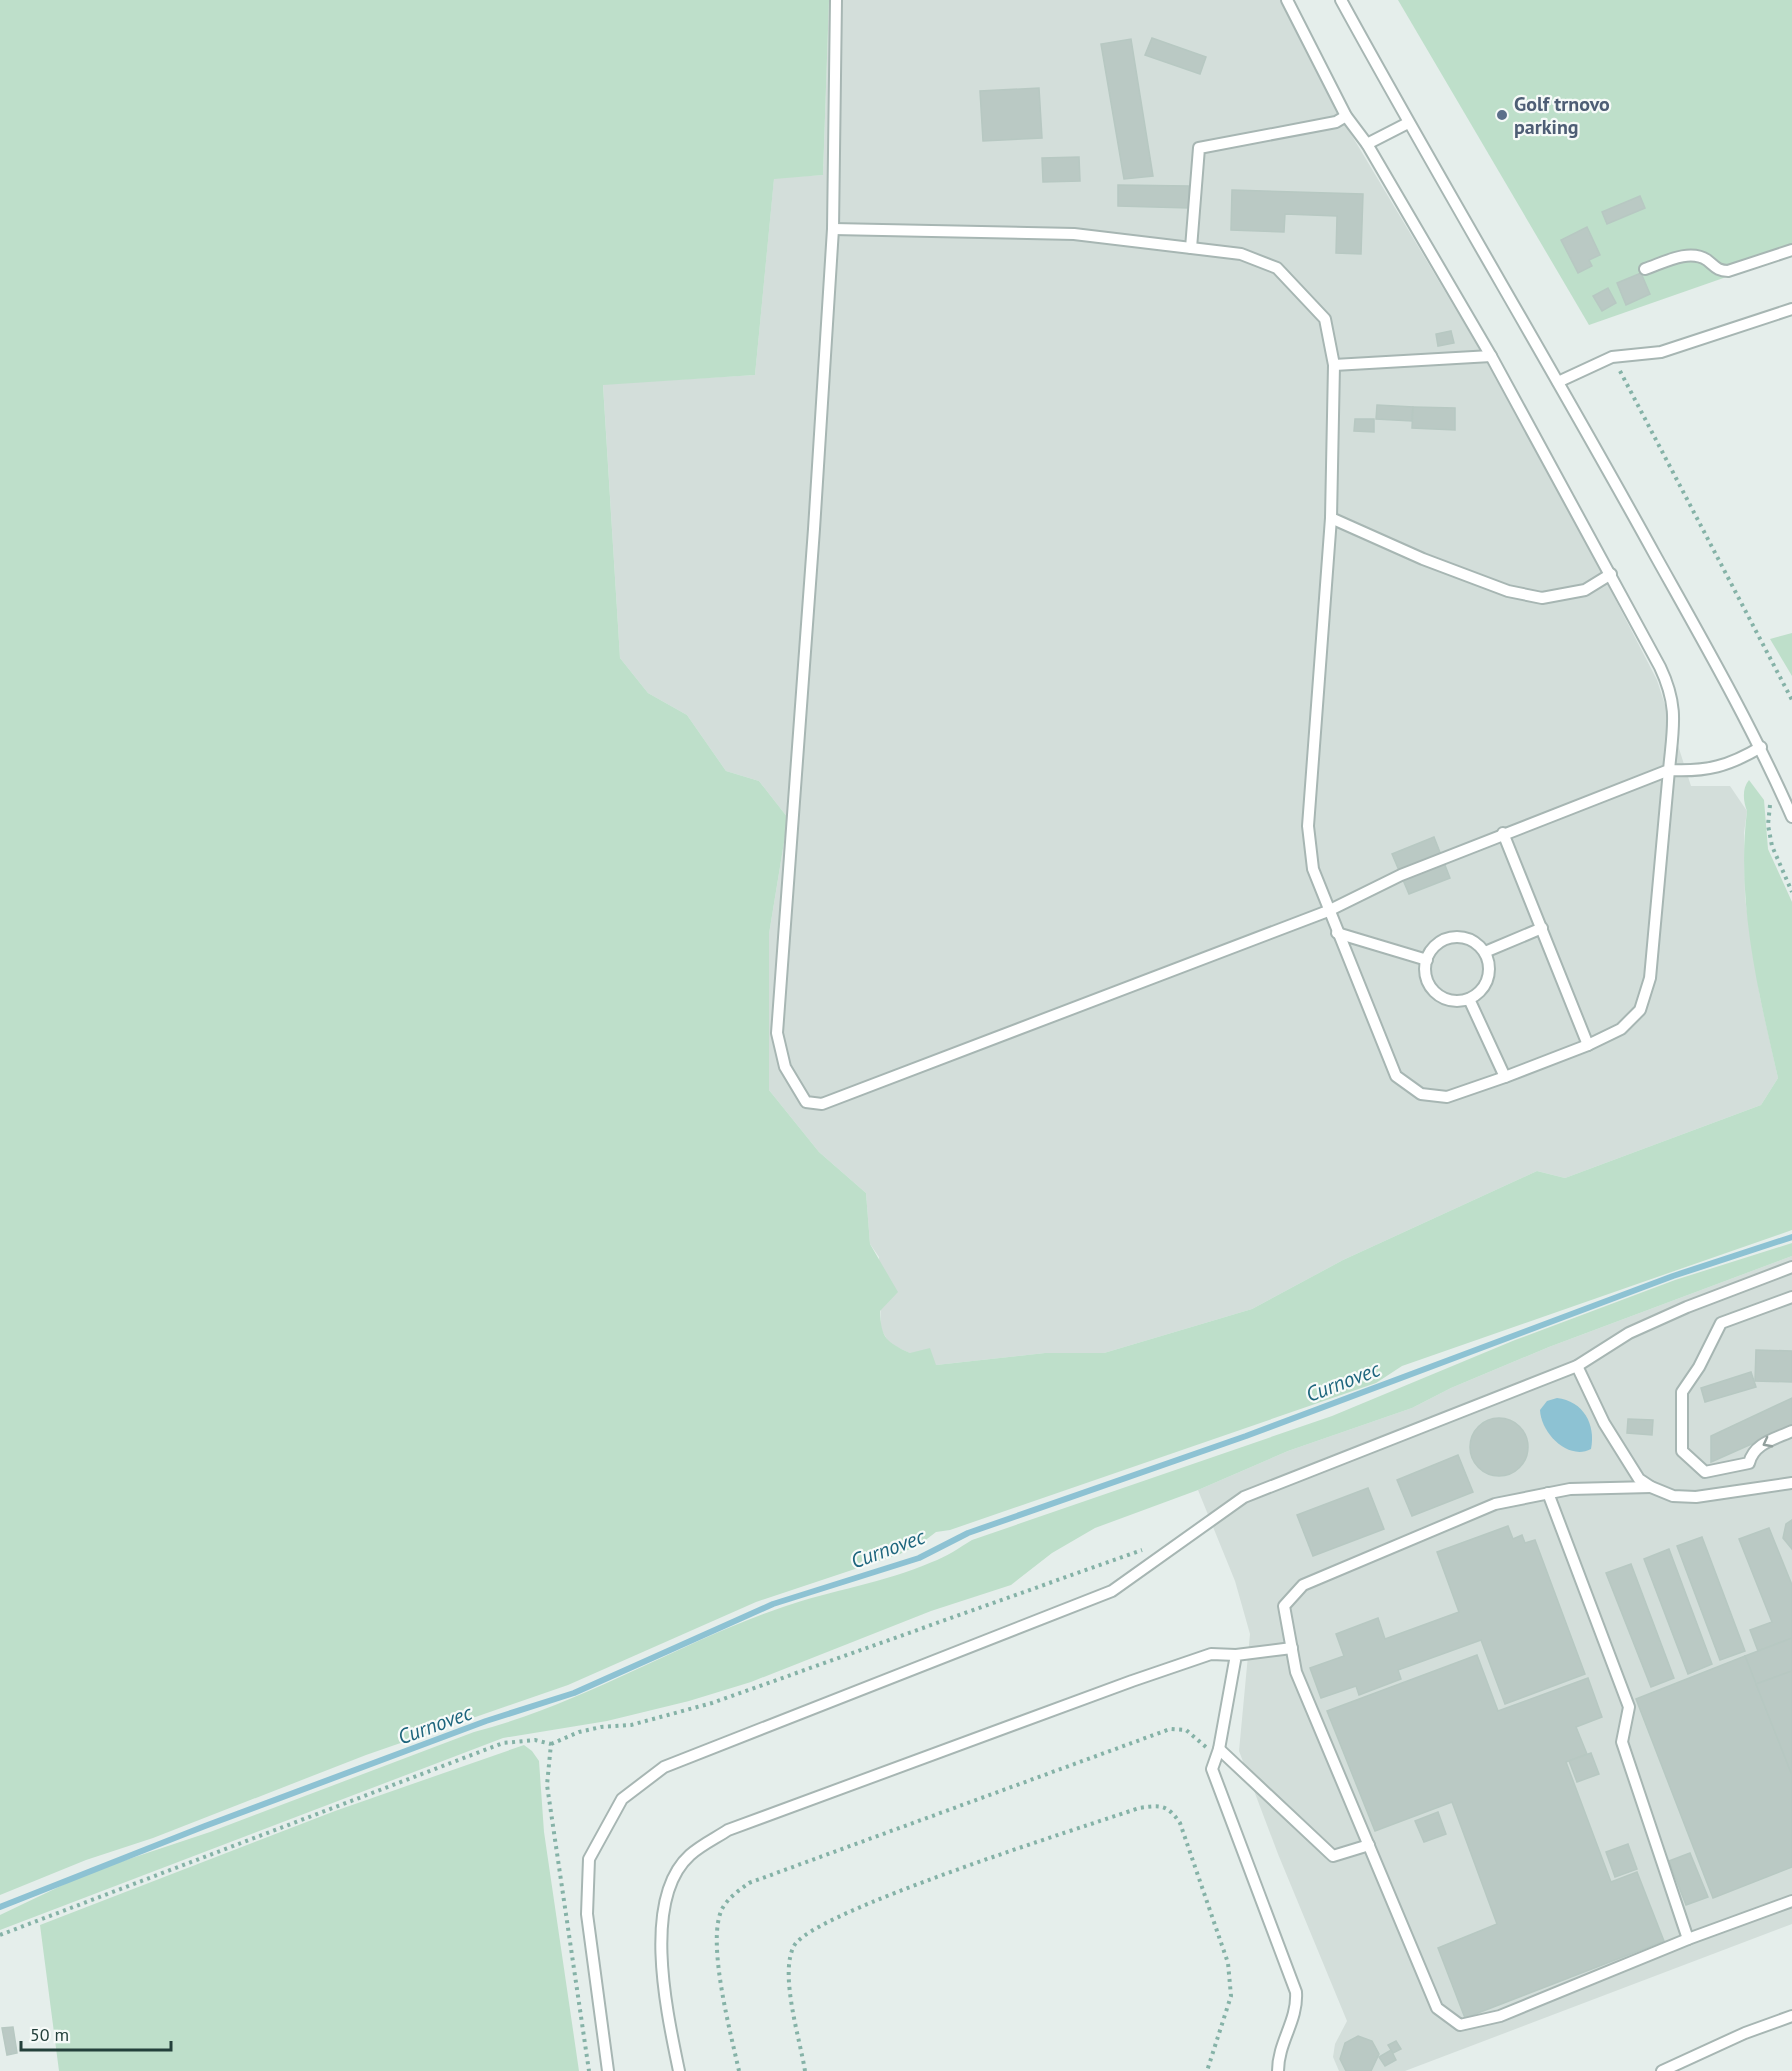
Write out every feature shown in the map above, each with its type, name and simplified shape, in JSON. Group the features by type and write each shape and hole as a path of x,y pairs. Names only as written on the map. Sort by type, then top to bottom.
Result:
{"lane":[{"path":"836,0 833,229 814,529 777,1033 785,1067 806,1102 822,1104 1328,911 1401,875 1503,833 1669,770 1707,769 1735,762 1761,747"},
{"path":"833,229 1074,234 1241,254 1277,268 1325,319 1334,365 1331,518 1308,826 1313,869 1396,1076 1421,1094 1447,1097 1588,1045 1621,1029 1640,1010 1650,978 1674,714 1672,692 1611,573 1491,356 1367,144 1346,116 1287,0"},
{"path":"1341,0 1408,123 1558,382 1761,747 1792,817"},
{"path":"1191,248 1198,148 1336,122 1346,116"},
{"path":"1367,144 1408,123"},
{"path":"1645,269 1687,256 1698,256 1721,271 1728,271 1792,250"},
{"path":"1558,382 1612,357 1661,352 1792,309"},
{"path":"1334,365 1491,356"},
{"path":"1331,518 1423,559 1508,591 1542,598 1585,590 1611,573"},
{"path":"1503,833 1588,1045"},
{"path":"1485,952 1542,928"},
{"path":"1337,933 1426,960"},
{"path":"1448,938 1469,939 1485,952 1488,961 1488,979 1477,995 1469,999 1449,1000 1439,996 1427,980 1426,960 1431,950 1448,938"},
{"path":"1469,999 1504,1077"},
{"path":"608,2071 587,1914 589,1859 622,1799 664,1767 1112,1591 1244,1497 1577,1366 1629,1333 1687,1307 1792,1267"},
{"path":"1792,1297 1721,1323 1682,1392 1682,1451 1705,1472 1749,1463 1752,1454 1760,1445 1792,1431"},
{"path":"1577,1366 1610,1432 1639,1479 1651,1487 1673,1496 1696,1497 1792,1483"},
{"path":"1651,1487 1570,1489 1494,1504 1303,1585 1284,1606 1296,1672 1437,2008 1460,2025 1500,2016 1688,1939 1792,1901"},
{"path":"1548,1493 1629,1707 1622,1742 1688,1939"},
{"path":"679,2071 662,1959 660,1921 664,1898 676,1872 690,1855 729,1830 1211,1654 1236,1655 1292,1648"},
{"path":"1236,1655 1218,1754 1212,1769 1296,1992 1295,2012 1279,2053 1278,2071"},
{"path":"1218,1754 1333,1856 1369,1845"},
{"path":"1662,2071 1745,2033 1792,2016"}],"path":[{"path":"1612,357 1637,400 1792,700"},
{"path":"1770,802 1768,825 1772,846 1792,892"},
{"path":"0,1935 503,1743 536,1740 551,1744 579,1732 601,1727 631,1725 712,1702 1151,1547"},
{"path":"739,2071 720,1973 716,1932 722,1910 733,1895 749,1883 1170,1729 1186,1730 1218,1754"},
{"path":"551,1744 547,1785 589,2071"},
{"path":"806,2071 791,1994 789,1961 795,1944 806,1933 831,1918 875,1900 1139,1808 1159,1805 1171,1810 1180,1823 1228,1963 1231,1996 1207,2071"}],"shaded area":[{"path":"829,0 1280,0 1330,99 1483,355 1596,562 1657,680 1691,786 1730,786 1747,811 1744,833 1745,898 1760,997 1778,1078 1761,1105 1565,1178 1537,1171 1343,1260 1252,1309 1104,1353 1045,1353 936,1365 890,1344 881,1329 879,1257 870,1244 866,1193 819,1152 769,1090 769,934 788,818 759,781 726,771 687,715 648,693 620,658 603,384 755,375 774,178 823,175"},
{"path":"1792,1256 1792,1924 1405,2071 1339,2071 1333,2057 1335,2044 1347,2021 1278,1854 1239,1751 1250,1634 1235,1581 1198,1490 1288,1451 1412,1408 1451,1388 1549,1347"}],"green space":[{"path":"0,0 829,0 823,175 774,179 755,375 603,385 620,658 648,693 687,715 726,771 759,781 788,818 769,934 769,1090 819,1152 866,1193 870,1244 898,1292 880,1311 886,1338 895,1346 910,1353 930,1348 936,1365 1045,1353 1104,1353 1252,1309 1343,1260 1537,1171 1565,1178 1761,1105 1778,1078 1763,1012 1747,912 1744,845 1747,811 1744,795 1749,780 1764,800 1768,849 1792,902 1792,1230 1402,1366 1376,1383 950,1530 936,1532 900,1554 756,1602 568,1685 366,1755 153,1838 86,1860 0,1895"},
{"path":"1398,0 1792,0 1792,254 1589,325"},
{"path":"1792,633 1792,676 1770,639"},
{"path":"1792,1243 1792,1256 1549,1347 1451,1388 1412,1408 1288,1451 1198,1490 1095,1528 1052,1553 1011,1585 931,1611 751,1682 689,1701 607,1721 503,1738 0,1930 0,1915 90,1872 210,1832 474,1732 554,1706 706,1638 783,1607 914,1569 942,1558 972,1540 1332,1416 1515,1340 1675,1280"},
{"path":"524,1745 539,1761 544,1832 579,2071 59,2071 40,1925 335,1811"}],"water":[{"path":"1557,1398 1574,1404 1586,1415 1591,1431 1591,1449 1582,1452 1565,1448 1557,1443 1545,1427 1540,1410 1547,1401"}],"building":[{"path":"1152,38 1206,57 1200,74 1145,55"},
{"path":"1131,39 1153,176 1124,179 1101,44"},
{"path":"1039,88 1042,138 983,141 980,91"},
{"path":"1079,157 1080,181 1043,182 1042,158"},
{"path":"1118,185 1189,186 1189,208 1118,206"},
{"path":"1232,190 1363,194 1361,254 1336,253 1337,216 1285,214 1284,232 1231,230"},
{"path":"1640,196 1645,208 1607,224 1602,212"},
{"path":"1587,227 1600,255 1589,260 1592,266 1578,273 1561,240"},
{"path":"1641,273 1650,294 1626,305 1617,283"},
{"path":"1608,288 1616,303 1602,311 1593,296"},
{"path":"1451,331 1454,343 1438,346 1436,334"},
{"path":"1377,405 1413,407 1412,421 1376,419"},
{"path":"1413,407 1455,408 1455,430 1412,428"},
{"path":"1355,419 1374,419 1374,432 1354,431"},
{"path":"1434,837 1450,878 1409,894 1392,854"},
{"path":"1756,1350 1792,1351 1792,1382 1755,1381"},
{"path":"1751,1372 1756,1387 1705,1402 1701,1388"},
{"path":"1792,1398 1792,1426 1711,1462 1711,1436"},
{"path":"1493,1418 1505,1418 1520,1426 1528,1441 1528,1453 1520,1468 1505,1476 1493,1476 1478,1468 1470,1453 1470,1441 1478,1426"},
{"path":"1628,1419 1653,1420 1652,1435 1627,1433"},
{"path":"1458,1455 1473,1492 1412,1516 1397,1480"},
{"path":"1368,1488 1384,1529 1313,1556 1297,1515"},
{"path":"1792,1520 1792,1549 1783,1538 1786,1524"},
{"path":"1508,1526 1513,1539 1522,1535 1525,1543 1535,1540 1585,1674 1505,1704 1481,1640 1398,1670 1401,1679 1359,1695 1356,1686 1321,1698 1310,1668 1344,1656 1336,1634 1378,1618 1385,1639 1459,1612 1437,1552"},
{"path":"1769,1528 1792,1585 1792,1638 1758,1651 1750,1630 1772,1622 1739,1539"},
{"path":"1702,1537 1745,1651 1720,1660 1677,1546"},
{"path":"1669,1549 1712,1664 1688,1674 1644,1559"},
{"path":"1631,1564 1674,1678 1651,1687 1606,1573"},
{"path":"1792,1638 1792,1671 1756,1684 1745,1656"},
{"path":"1477,1655 1498,1711 1588,1678 1602,1717 1576,1727 1587,1754 1566,1762 1611,1882 1637,1872 1664,1941 1465,2018 1438,1948 1497,1924 1452,1802 1375,1831 1327,1711"},
{"path":"1745,1656 1792,1775 1792,1867 1713,1898 1636,1699"},
{"path":"1792,1671 1792,1775 1756,1684"},
{"path":"1591,1753 1599,1774 1577,1782 1569,1761"},
{"path":"1438,1812 1446,1834 1424,1842 1415,1821"},
{"path":"1628,1844 1637,1869 1615,1877 1606,1852"},
{"path":"1690,1853 1708,1897 1686,1905 1669,1861"},
{"path":"13,2027 17,2053 7,2055 2,2028"},
{"path":"1358,2036 1372,2041 1379,2054 1371,2071 1346,2071 1340,2059 1345,2043"},
{"path":"1396,2041 1401,2049 1393,2053 1388,2045"},
{"path":"1391,2050 1396,2060 1385,2066 1379,2057"}],"waterway":[{"name":"Curnovec","path":"0,1907 205,1826 486,1721 574,1693 773,1604 919,1558 968,1533 1246,1436 1673,1276 1792,1237"}],"place":[{"name":"Golf trnovo parking","path":"1502,115"}]}
